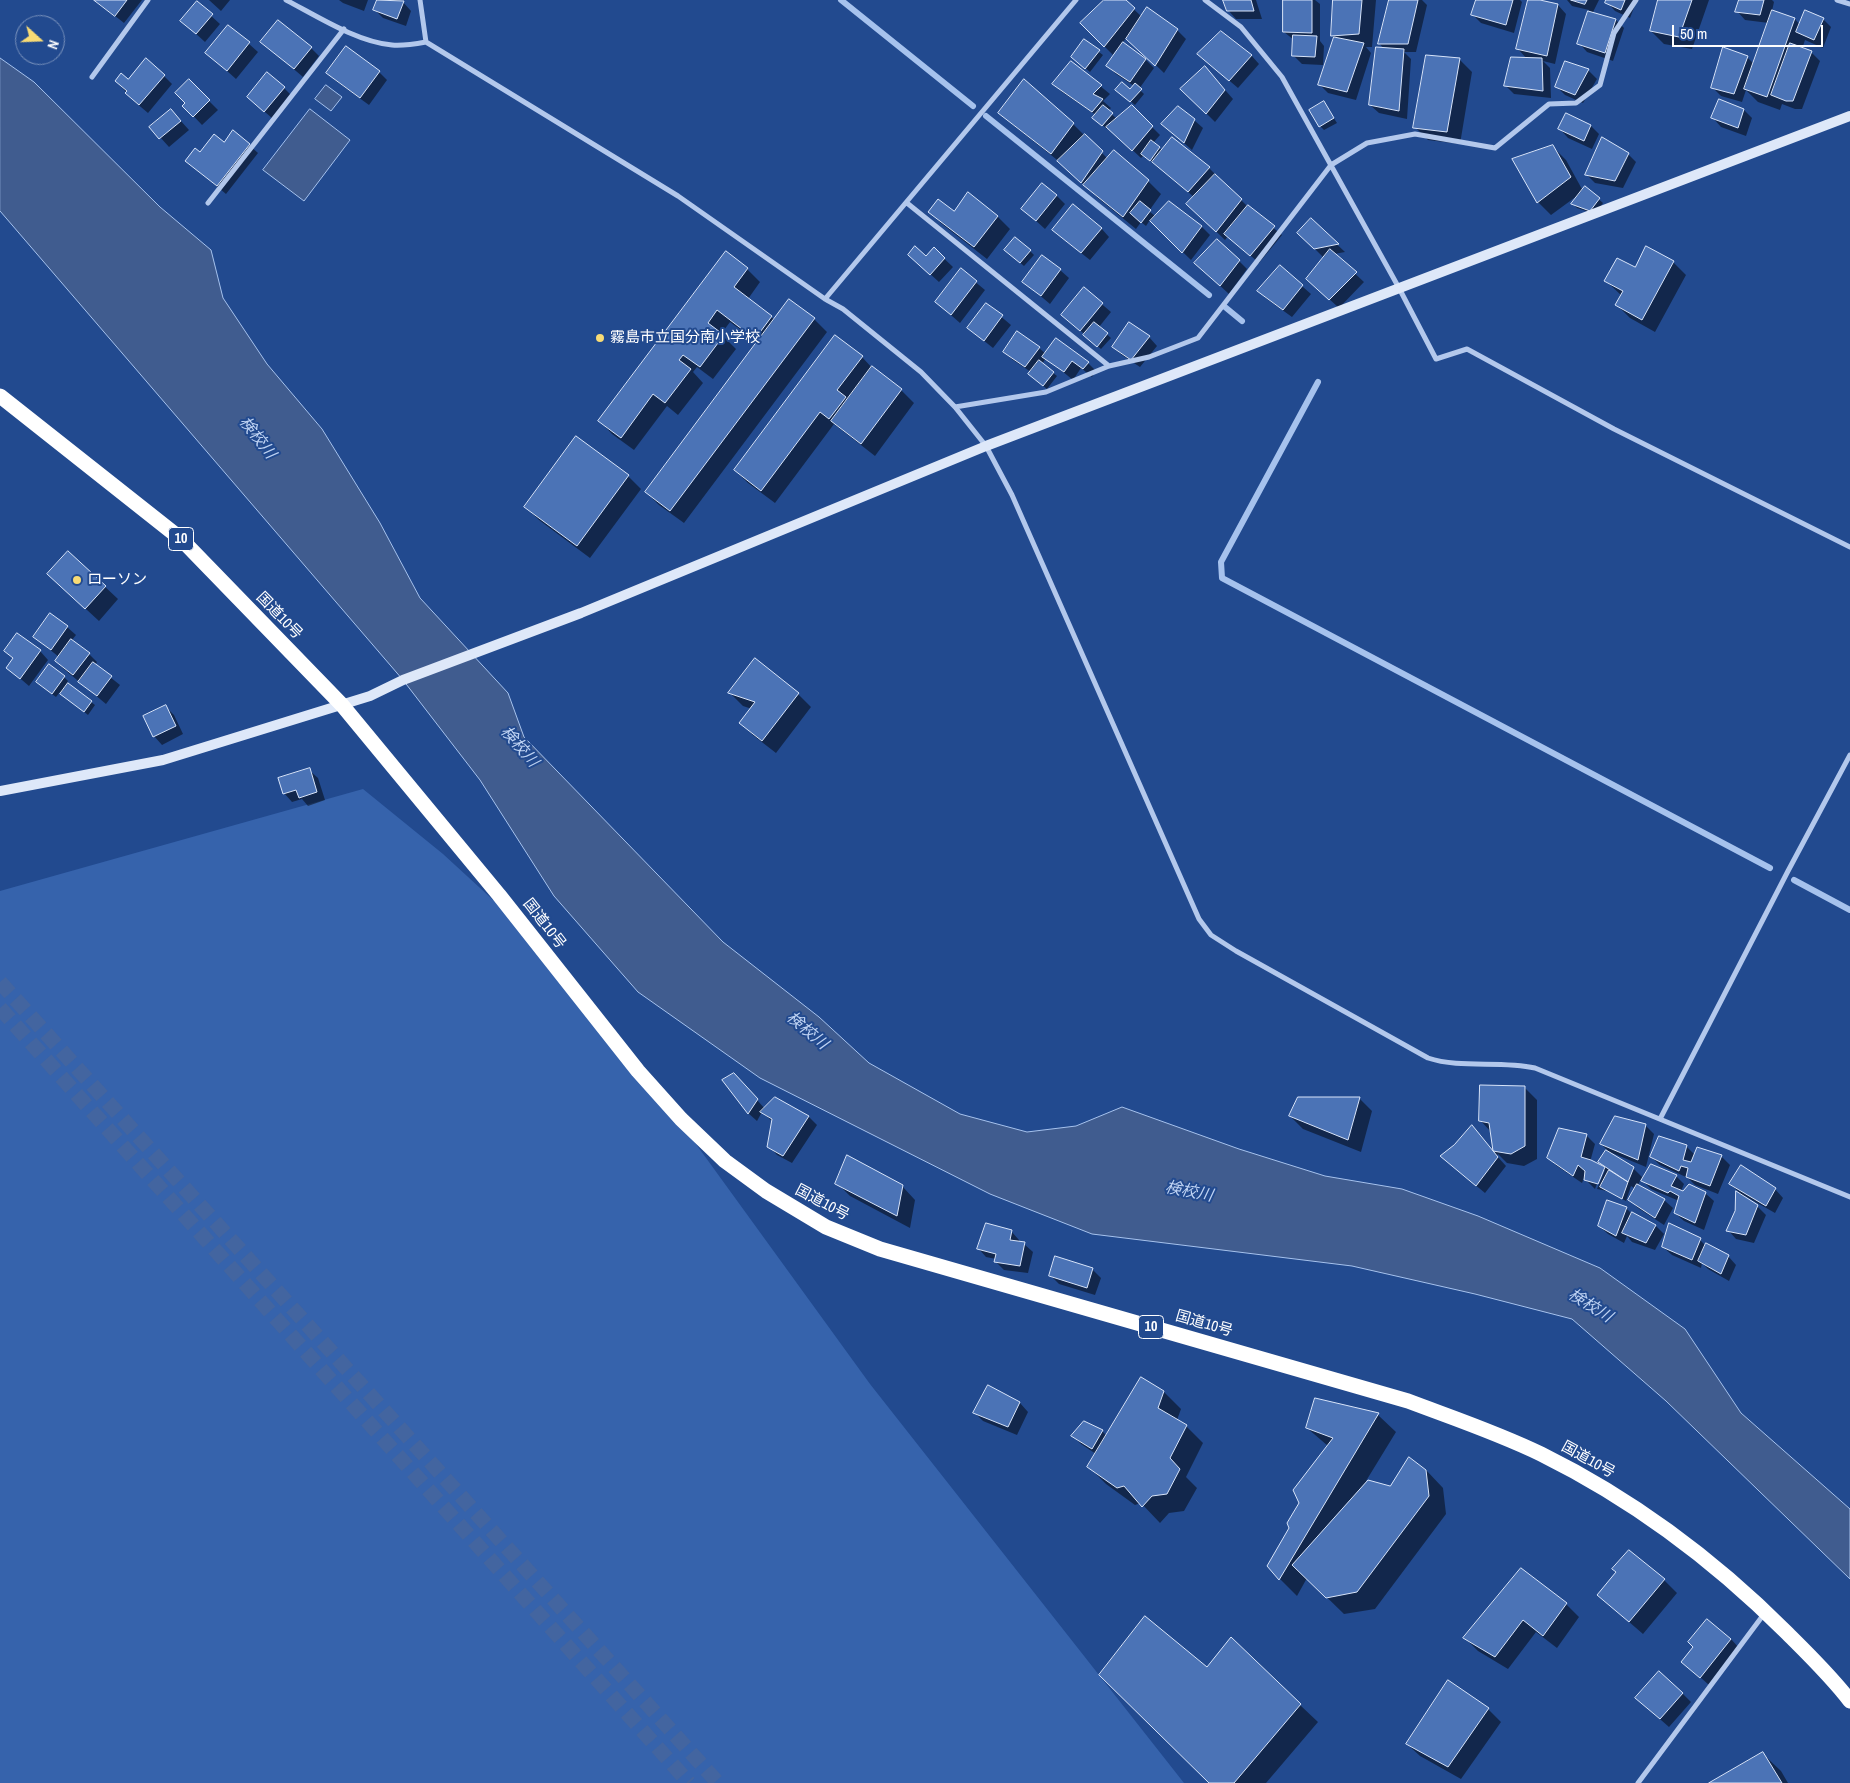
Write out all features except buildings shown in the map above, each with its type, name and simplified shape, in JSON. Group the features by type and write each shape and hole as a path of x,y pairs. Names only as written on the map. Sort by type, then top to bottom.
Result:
{"highway":[{"name":"国道10号","path":"0,396 180,539 342,705 499,895 638,1071 681,1119 725,1161 766,1192 826,1227 880,1249 1408,1401 1486,1430 1540,1454 1624,1501 1698,1552 1766,1612 1836,1683 1850,1701"}],"main road":[{"path":"0,791 163,760 370,696 403,680 581,613 986,446 1850,116"}],"street":[{"path":"92,77 148,0"},
{"path":"286,0 344,29 384,44 400,45 426,42 678,196 825,299 843,309 921,372 955,407 986,446 1012,496 1200,919 1211,935 1236,951 1428,1058 1442,1063 1517,1064 1535,1068 1850,1197"},
{"path":"420,0 426,42"},
{"path":"825,299 907,204 1076,0"},
{"path":"1205,0 1241,27 1282,77 1399,288 1436,359 1467,349 1614,429 1850,547"},
{"path":"955,407 1046,392 1109,366 1150,357 1198,338 1331,165 1367,143 1415,134 1495,148 1549,104 1576,103 1600,85 1614,33 1636,0"},
{"path":"1837,0 1850,4"},
{"path":"208,203 344,29"},
{"path":"907,204 1109,366"},
{"path":"1660,1119 1783,880 1850,755"},
{"path":"1638,1783 1766,1612"}],"shaded area":[{"path":"363,789 443,854 528,932 664,1100 870,1384 1184,1783 0,1783 0,891"}],"water":[{"name":"検校川","path":"0,58 34,82 160,207 211,250 223,298 267,364 322,429 380,523 420,598 508,693 524,737 723,942 819,1017 869,1063 960,1114 1027,1132 1076,1126 1122,1107 1239,1149 1325,1176 1402,1189 1478,1216 1600,1268 1685,1329 1741,1413 1850,1509 1850,1579 1666,1401 1572,1319 1475,1294 1352,1266 1092,1234 990,1194 760,1078 638,992 554,896 480,780 403,680 0,211"},
{"path":"326,85 342,97 331,111 315,99"},
{"path":"310,109 350,140 304,201 263,170"}],"waterway":[{"path":"841,0 973,106"},
{"path":"986,116 1209,295"},
{"path":"1225,307 1242,321"},
{"path":"1318,382 1221,562 1222,578 1770,868"},
{"path":"1794,880 1850,910"}],"tunnel":[{"path":"0,982 718,1783"},
{"path":"0,1008 689,1783"}],"place":[{"name":"霧島市立国分南小学校","path":"600,338"},
{"name":"ローソン","path":"77,580"}]}
